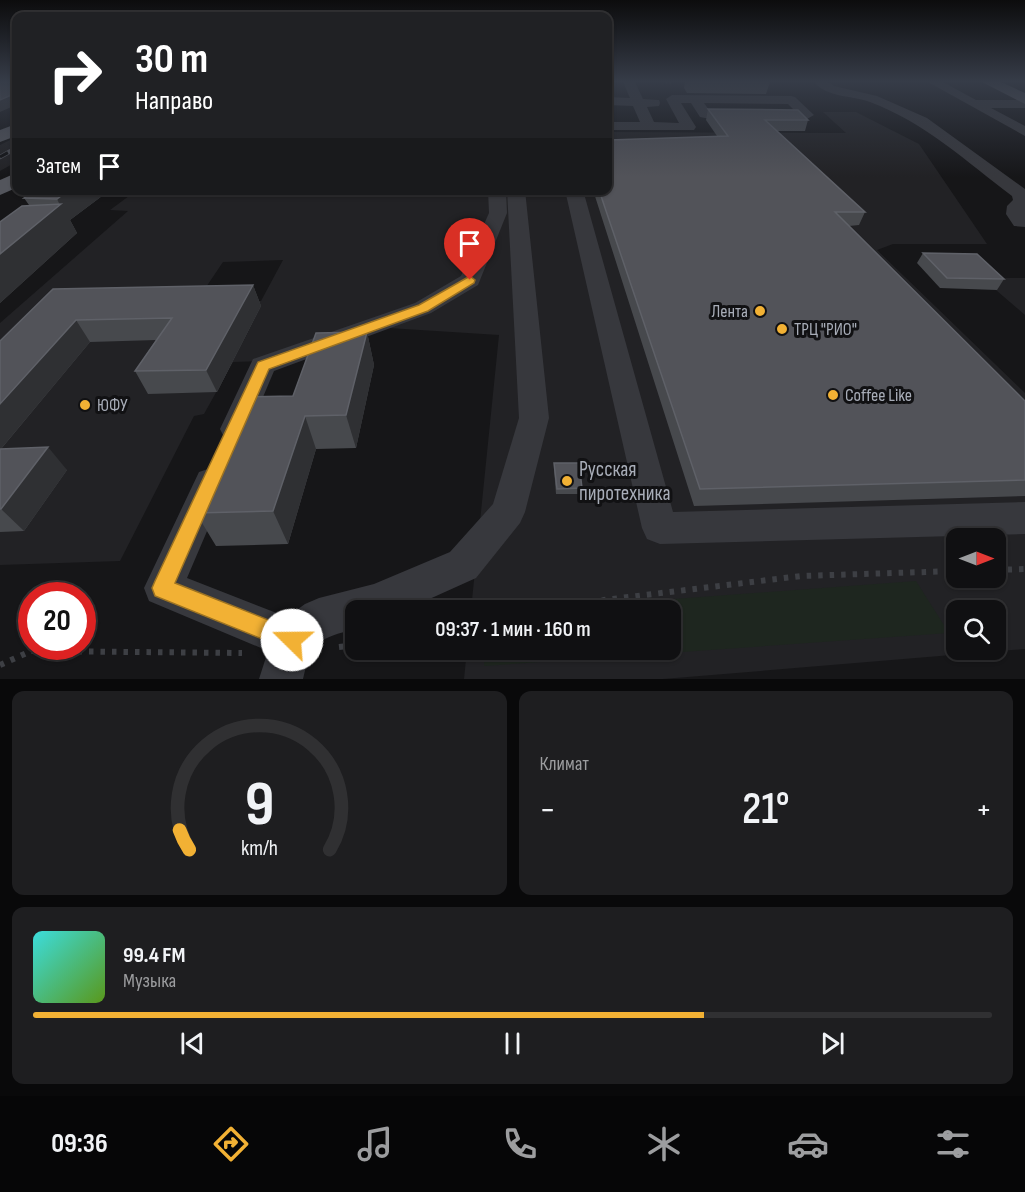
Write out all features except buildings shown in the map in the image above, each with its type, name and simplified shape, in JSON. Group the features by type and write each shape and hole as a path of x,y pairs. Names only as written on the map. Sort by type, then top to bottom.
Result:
{"lane":[{"path":"633,114 647,121"},
{"path":"644,114 647,121"},
{"path":"612,138 659,114"},
{"path":"612,115 689,127 681,114"},
{"path":"705,114 807,115 806,114"},
{"path":"906,114 922,121 1020,194 1022,202 1016,206 1015,214 1021,222"},
{"path":"990,114 1025,132"},
{"path":"612,125 647,121"},
{"path":"497,195 498,213 470,280 423,308 264,365 163,588 287,657 319,618 375,604 463,566 508,512 534,418 516,195"},
{"path":"575,195 660,528 1025,518"}],"path":[{"path":"1006,570 1025,569"},
{"path":"604,600 801,576 946,571"},
{"path":"333,648 345,646"},
{"path":"0,665 31,651 287,657"}],"shaded area":[{"path":"825,114 859,114 919,144 987,244 893,244 877,250 1025,393 1025,649 1006,651 1006,600 946,600 946,656 663,679 464,679 466,660 681,660 681,600 472,600 499,335 373,327 267,361 233,362 204,414 194,416 120,561 0,565 0,323 128,211 110,210 129,196 612,195 612,132 846,133","holes":["283,260 261,301 196,302 223,262"]},
{"path":"12,139 12,164 0,171 0,145"},
{"path":"982,278 1025,278 1025,315"},
{"path":"916,581 946,628 946,633 681,652 681,600 660,600"},
{"path":"484,660 569,660 484,666"}],"railway":[{"path":"0,157 12,150"}],"place":[{"name":"Лента","path":"760,311"},
{"name":"ТРЦ \"РИО\"","path":"782,329"},
{"name":"Coffee Like","path":"833,395"},
{"name":"ЮФУ","path":"85,405"},
{"name":"Русская пиротехника","path":"567,481"}],"route":[{"path":"292,640 163,588 264,365 423,308 470,280"}]}
